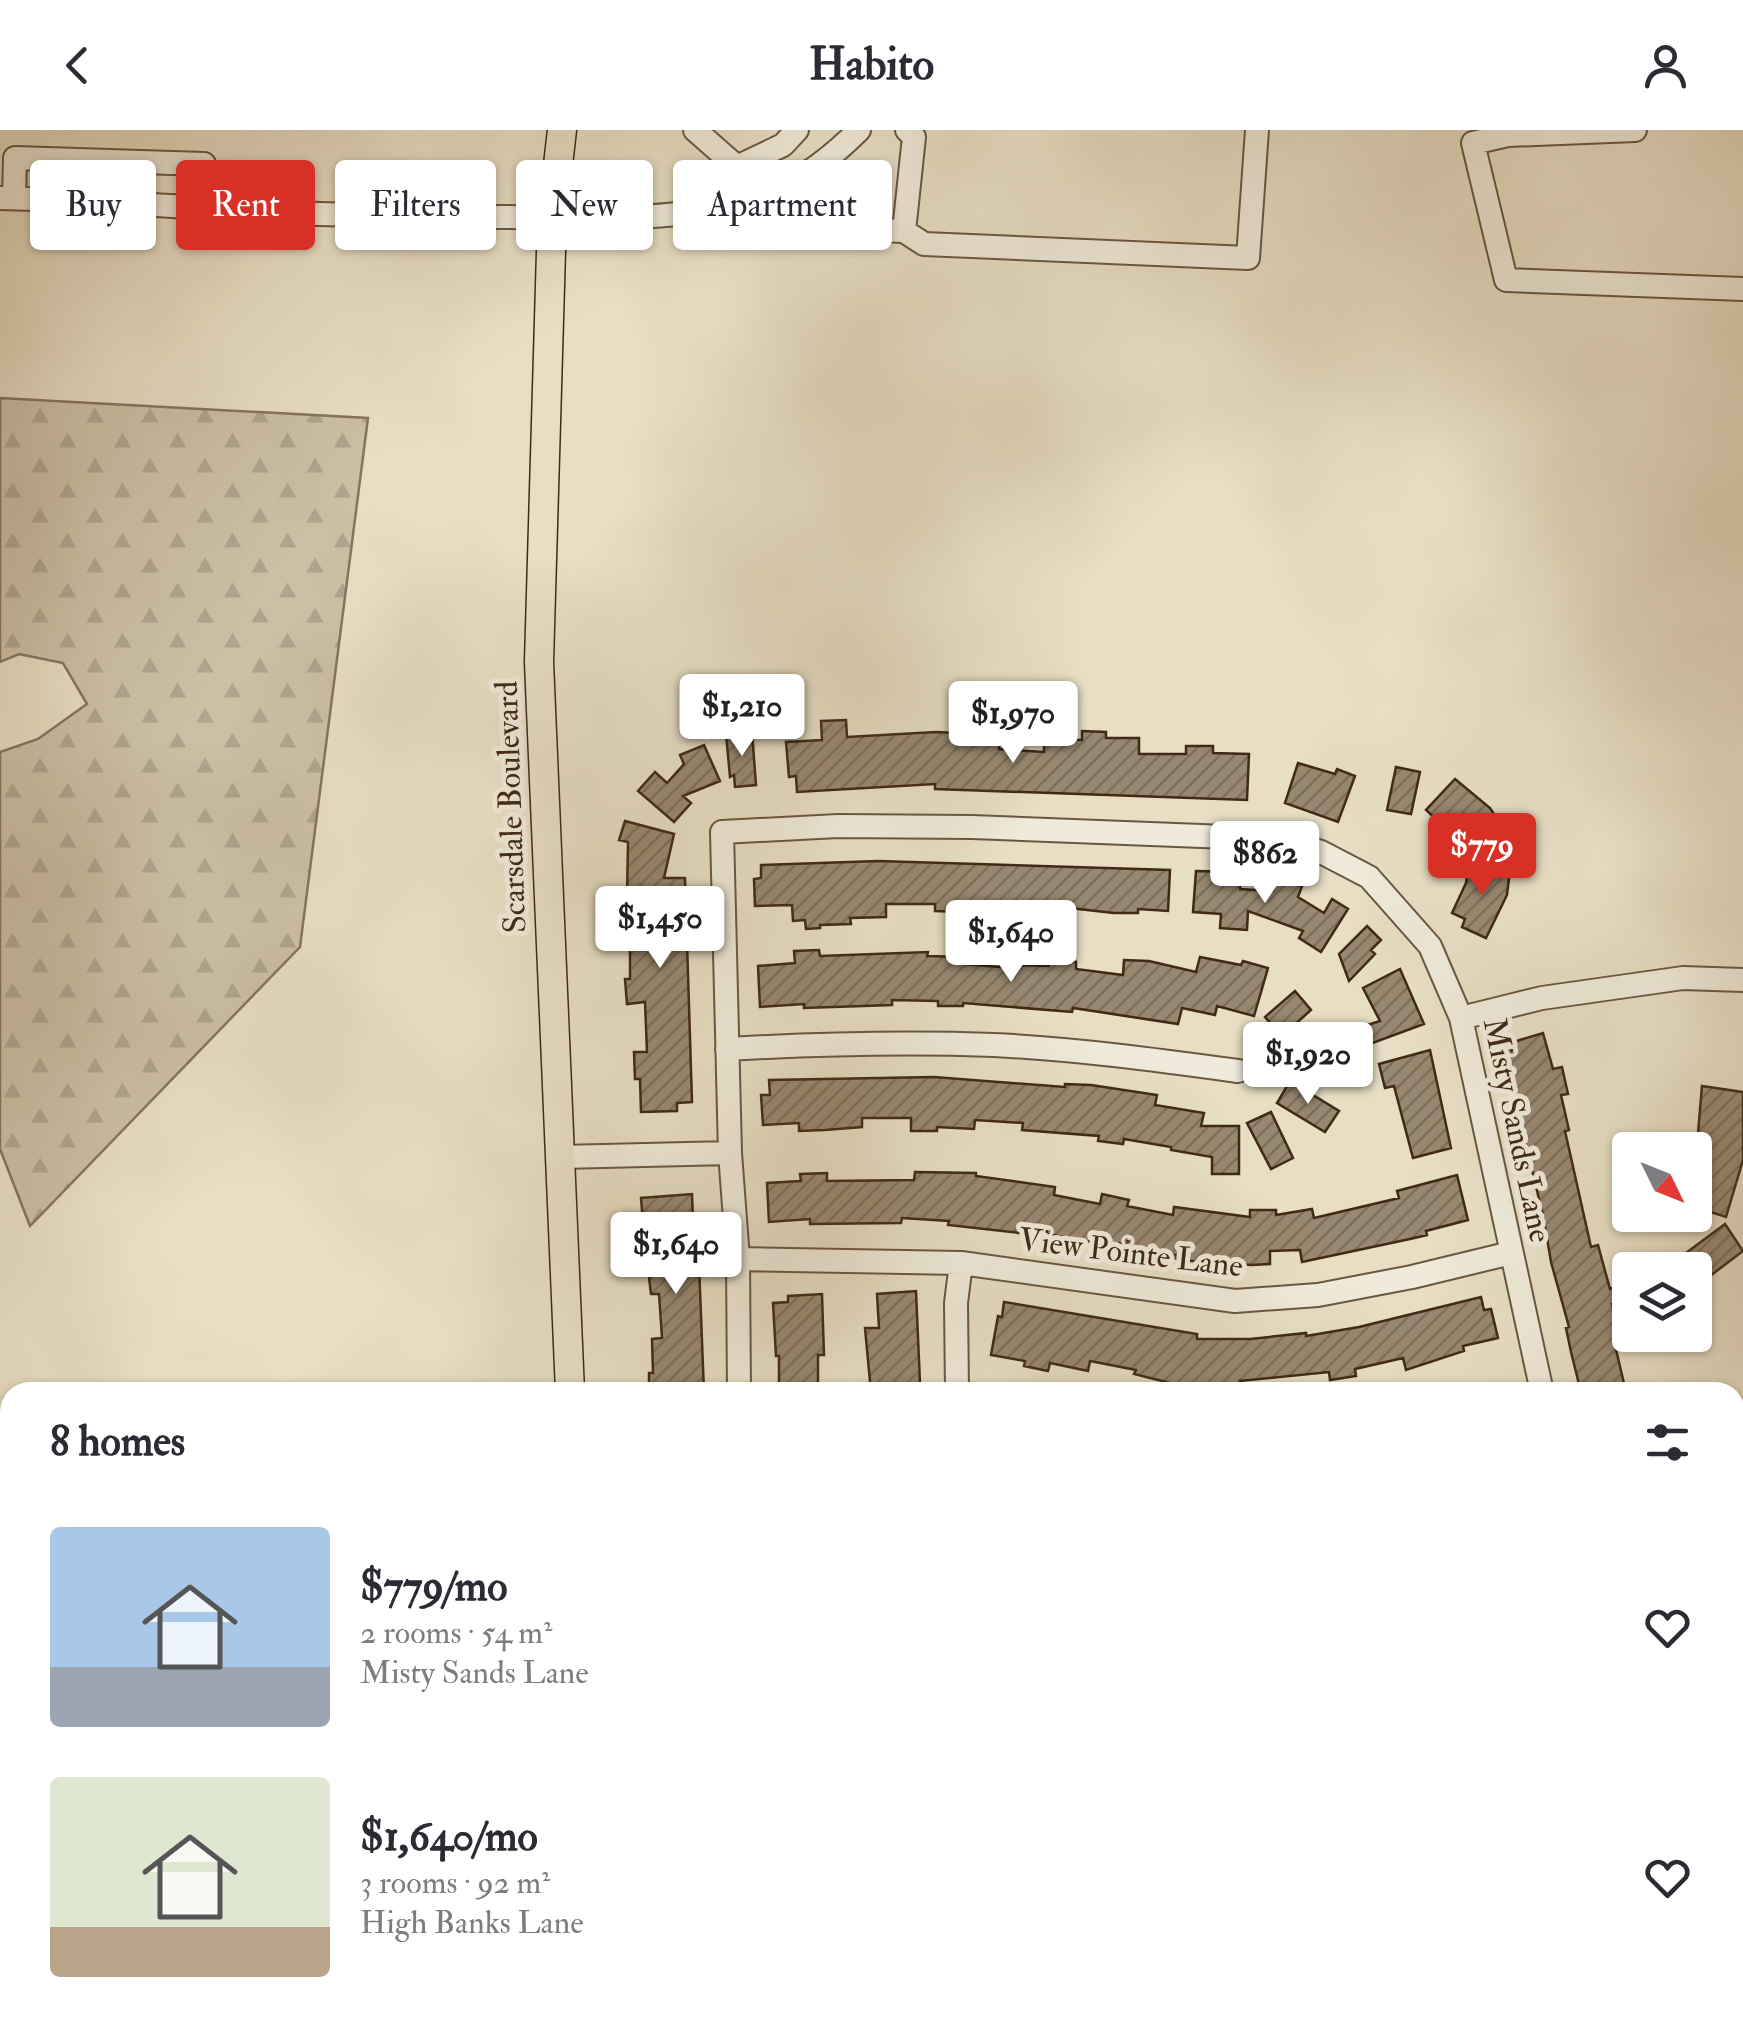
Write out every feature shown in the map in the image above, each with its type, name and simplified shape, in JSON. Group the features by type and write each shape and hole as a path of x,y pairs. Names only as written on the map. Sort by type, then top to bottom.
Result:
{"main road":[{"name":"Scarsdale Boulevard","path":"546,130 548,160"},
{"name":"Scarsdale Boulevard","path":"559,160 562,130"},
{"name":"Scarsdale Boulevard","path":"551,250 539,662 570,1382"}],"street":[{"path":"695,130 730,160"},
{"path":"750,160 782,145 797,130"},
{"path":"828,160 859,130"},
{"path":"892,231 904,231 924,244 1248,258 1257,130"},
{"path":"1635,130 1508,132 1473,143 1506,280 1743,290"},
{"path":"904,231 913,132"},
{"path":"176,163 14,158 7,198 176,206"},
{"path":"315,213 516,217"},
{"name":"Misty Sands Lane","path":"726,1049 722,832 822,826 972,827 1278,839 1321,852 1370,877 1391,899 1430,946 1462,1018 1540,1382"},
{"path":"1462,1018 1542,998 1683,978 1743,980"},
{"path":"739,1382 738,1259 726,1049 864,1044 997,1046 1090,1052 1238,1072"},
{"path":"560,1157 730,1153"},
{"name":"View Pointe Lane","path":"738,1259 961,1263 1236,1301 1318,1295 1412,1278 1511,1253"},
{"path":"957,1382 956,1304 961,1263"}],"green space":[{"path":"0,398 368,418 300,947 30,1226 0,1149 0,752 38,739 87,704 63,663 19,654 0,662"}],"building":[{"path":"846,720 847,737 936,732 1000,735 999,749 1044,752 1044,739 1082,740 1082,731 1106,732 1106,738 1139,738 1139,754 1186,754 1186,746 1213,746 1213,753 1249,754 1247,800 935,789 935,784 797,792 796,776 789,777 786,742 822,740 821,721"},
{"path":"752,732 756,785 735,787 734,775 730,777 726,734"},
{"path":"704,745 720,781 683,796 691,803 674,822 638,791 655,772 667,783 684,764 680,755"},
{"path":"1298,763 1355,776 1338,822 1285,803"},
{"path":"1396,767 1420,772 1411,814 1387,810"},
{"path":"1455,779 1490,808 1505,830 1466,855 1453,835 1426,810"},
{"path":"625,821 674,834 664,878 685,878 692,1102 677,1103 677,1111 641,1112 640,1079 635,1079 634,1052 647,1052 645,1002 627,1004 625,979 630,979 630,942 641,942 641,898 627,898 628,842 619,840"},
{"path":"878,861 1170,870 1168,911 1138,909 1138,913 1114,913 1033,904 1033,914 1007,914 1007,907 961,906 961,912 935,911 935,904 886,904 886,917 850,918 851,924 806,929 805,920 793,921 792,905 755,906 754,879 761,878 761,865"},
{"path":"1469,864 1510,870 1507,895 1486,938 1462,927 1465,919 1452,913 1466,883"},
{"path":"1196,871 1242,872 1240,889 1273,891 1278,878 1302,886 1298,897 1324,913 1332,899 1348,909 1321,952 1299,938 1303,931 1248,911 1247,930 1220,928 1221,914 1193,912"},
{"path":"1367,926 1381,940 1371,950 1375,954 1349,981 1339,954"},
{"path":"819,950 820,956 928,952 927,956 964,957 964,964 1012,968 1049,966 1050,960 1076,962 1076,969 1123,975 1124,960 1149,961 1196,972 1200,957 1268,968 1254,1016 1217,1006 1215,1015 1182,1008 1178,1024 1073,1008 1072,1012 963,1003 938,1006 938,1001 760,1007 758,966 795,963 794,951"},
{"path":"1400,969 1424,1024 1370,1044 1364,1026 1380,1021 1363,988"},
{"path":"1295,991 1311,1010 1282,1036 1265,1017"},
{"path":"1543,1033 1553,1069 1562,1067 1568,1094 1561,1095 1569,1130 1565,1131 1591,1247 1598,1245 1612,1288 1612,1352 1617,1352 1624,1382 1578,1382 1512,1086 1515,1085 1503,1045"},
{"path":"1341,1040 1342,1054 1337,1056 1341,1066 1288,1070 1286,1044"},
{"path":"1430,1050 1451,1148 1413,1158 1394,1086 1385,1088 1379,1064"},
{"path":"934,1077 1065,1087 1091,1085 1157,1095 1155,1105 1204,1113 1201,1126 1239,1126 1239,1174 1212,1174 1212,1157 1171,1147 1022,1130 1023,1123 975,1120 974,1129 937,1127 937,1131 911,1131 911,1118 862,1118 862,1127 825,1130 799,1131 799,1123 763,1125 761,1095 770,1095 769,1080"},
{"path":"1290,1081 1339,1111 1325,1132 1277,1103"},
{"path":"1702,1086 1743,1092 1743,1160 1726,1217 1712,1212 1712,1132 1698,1132"},
{"path":"1271,1112 1293,1158 1271,1169 1247,1123"},
{"path":"915,1172 976,1173 1055,1187 1054,1195 1100,1204 1102,1194 1129,1200 1127,1206 1173,1215 1174,1207 1250,1217 1250,1210 1276,1210 1276,1215 1312,1209 1314,1218 1399,1198 1397,1191 1457,1175 1468,1220 1426,1231 1427,1235 1302,1262 1300,1250 1270,1251 1270,1264 1251,1265 1191,1261 1119,1243 1119,1247 1047,1234 948,1225 949,1221 902,1218 901,1223 810,1224 810,1219 769,1222 767,1183 801,1181 800,1174 827,1173 827,1181 914,1180"},
{"path":"692,1194 704,1382 649,1382 649,1373 653,1373 652,1339 662,1338 659,1294 651,1294 648,1269 656,1269 656,1222 643,1223 641,1198"},
{"path":"1725,1224 1743,1251 1712,1274 1712,1252 1687,1252"},
{"path":"916,1291 920,1382 870,1382 865,1328 879,1328 877,1294"},
{"path":"822,1294 824,1355 818,1355 818,1382 779,1382 773,1303 788,1302 788,1296"},
{"path":"1481,1297 1484,1310 1491,1309 1498,1338 1463,1346 1464,1351 1406,1370 1403,1358 1355,1369 1356,1376 1330,1380 1329,1372 1240,1382 1166,1382 1134,1374 1136,1370 1090,1361 1088,1371 1050,1363 1048,1371 1024,1366 1025,1361 991,1355 1004,1302 1197,1334 1197,1339 1306,1336"}]}
